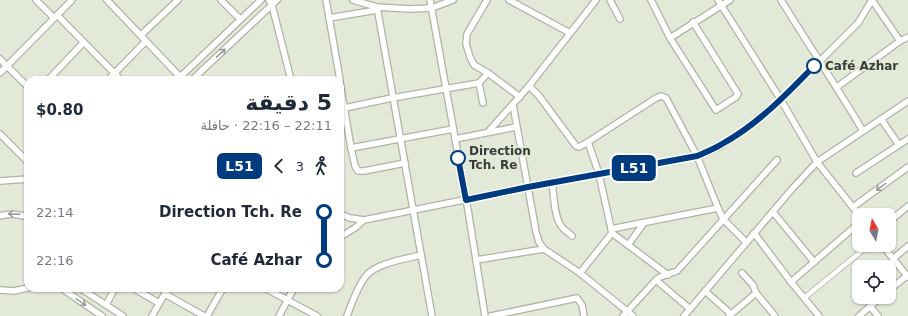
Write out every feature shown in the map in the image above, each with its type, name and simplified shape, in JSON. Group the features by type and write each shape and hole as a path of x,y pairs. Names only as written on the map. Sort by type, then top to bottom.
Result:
{"street":[{"path":"36,0 55,16 116,76"},
{"path":"0,73 72,0"},
{"path":"107,0 177,76"},
{"path":"141,35 178,0"},
{"path":"221,0 240,20"},
{"path":"183,76 261,0"},
{"path":"196,76 270,2 277,0"},
{"path":"326,0 339,76"},
{"path":"353,0 377,9"},
{"path":"430,0 485,316"},
{"path":"329,18 377,9 432,8 453,0"},
{"path":"487,0 468,34 466,44 470,57 474,65 488,73 520,97"},
{"path":"509,0 570,33"},
{"path":"488,132 529,86 596,0"},
{"path":"610,0 620,19"},
{"path":"651,0 670,38 716,110 720,109 738,94 694,22"},
{"path":"718,0 781,100 817,162 853,207 908,167"},
{"path":"670,38 730,0"},
{"path":"781,0 863,131"},
{"path":"344,216 364,220 528,187 697,156 721,146 740,133 781,100 858,22 872,0 900,41"},
{"path":"270,2 290,76"},
{"path":"377,9 432,316"},
{"path":"836,86 908,37"},
{"path":"114,74 146,41"},
{"path":"52,76 83,43"},
{"path":"0,59 24,83"},
{"path":"344,109 392,98 479,83 488,73"},
{"path":"479,83 483,103"},
{"path":"529,86 539,96 576,146 579,147 656,98 661,96 666,98 697,156 723,219 746,242"},
{"path":"684,316 720,275 746,242 817,162 908,101"},
{"path":"513,105 539,242 544,249 580,272 633,316"},
{"path":"344,118 355,166 358,171 405,163"},
{"path":"881,119 899,145"},
{"path":"455,139 516,127"},
{"path":"351,148 453,128"},
{"path":"0,134 24,158"},
{"path":"856,173 908,138"},
{"path":"588,142 599,174 611,231 668,276"},
{"path":"623,316 656,280 677,271 777,160"},
{"path":"0,181 24,180"},
{"path":"552,183 559,222 562,228 572,236"},
{"path":"896,216 908,206"},
{"path":"580,272 611,231 718,208"},
{"path":"773,212 814,262"},
{"path":"0,216 5,214 24,215"},
{"path":"344,234 364,220"},
{"path":"628,245 644,223"},
{"path":"791,282 852,230"},
{"path":"754,233 819,316"},
{"path":"893,259 908,246"},
{"path":"476,260 544,249"},
{"path":"804,298 860,252"},
{"path":"888,252 907,276 896,285"},
{"path":"347,316 366,276 372,270 422,255"},
{"path":"742,273 752,284 756,293 775,316"},
{"path":"656,280 690,309"},
{"path":"0,290 14,291 24,289"},
{"path":"706,291 730,315 756,293"},
{"path":"67,292 100,315"},
{"path":"86,292 124,316"},
{"path":"106,305 113,292"},
{"path":"140,292 159,303"},
{"path":"207,316 221,292"},
{"path":"272,292 317,316"},
{"path":"279,316 292,292"},
{"path":"152,316 165,294 204,316"},
{"path":"491,316 577,298 582,305 584,316"},
{"path":"858,316 872,304"},
{"path":"870,306 878,316"}],"bus line":[{"name":"L51","path":"458,158 466,200 697,156 721,146 761,117 781,100 814,66"}],"place":[{"name":"Café Azhar","path":"814,66"},
{"name":"Direction Tch. Re","path":"458,158"}]}
